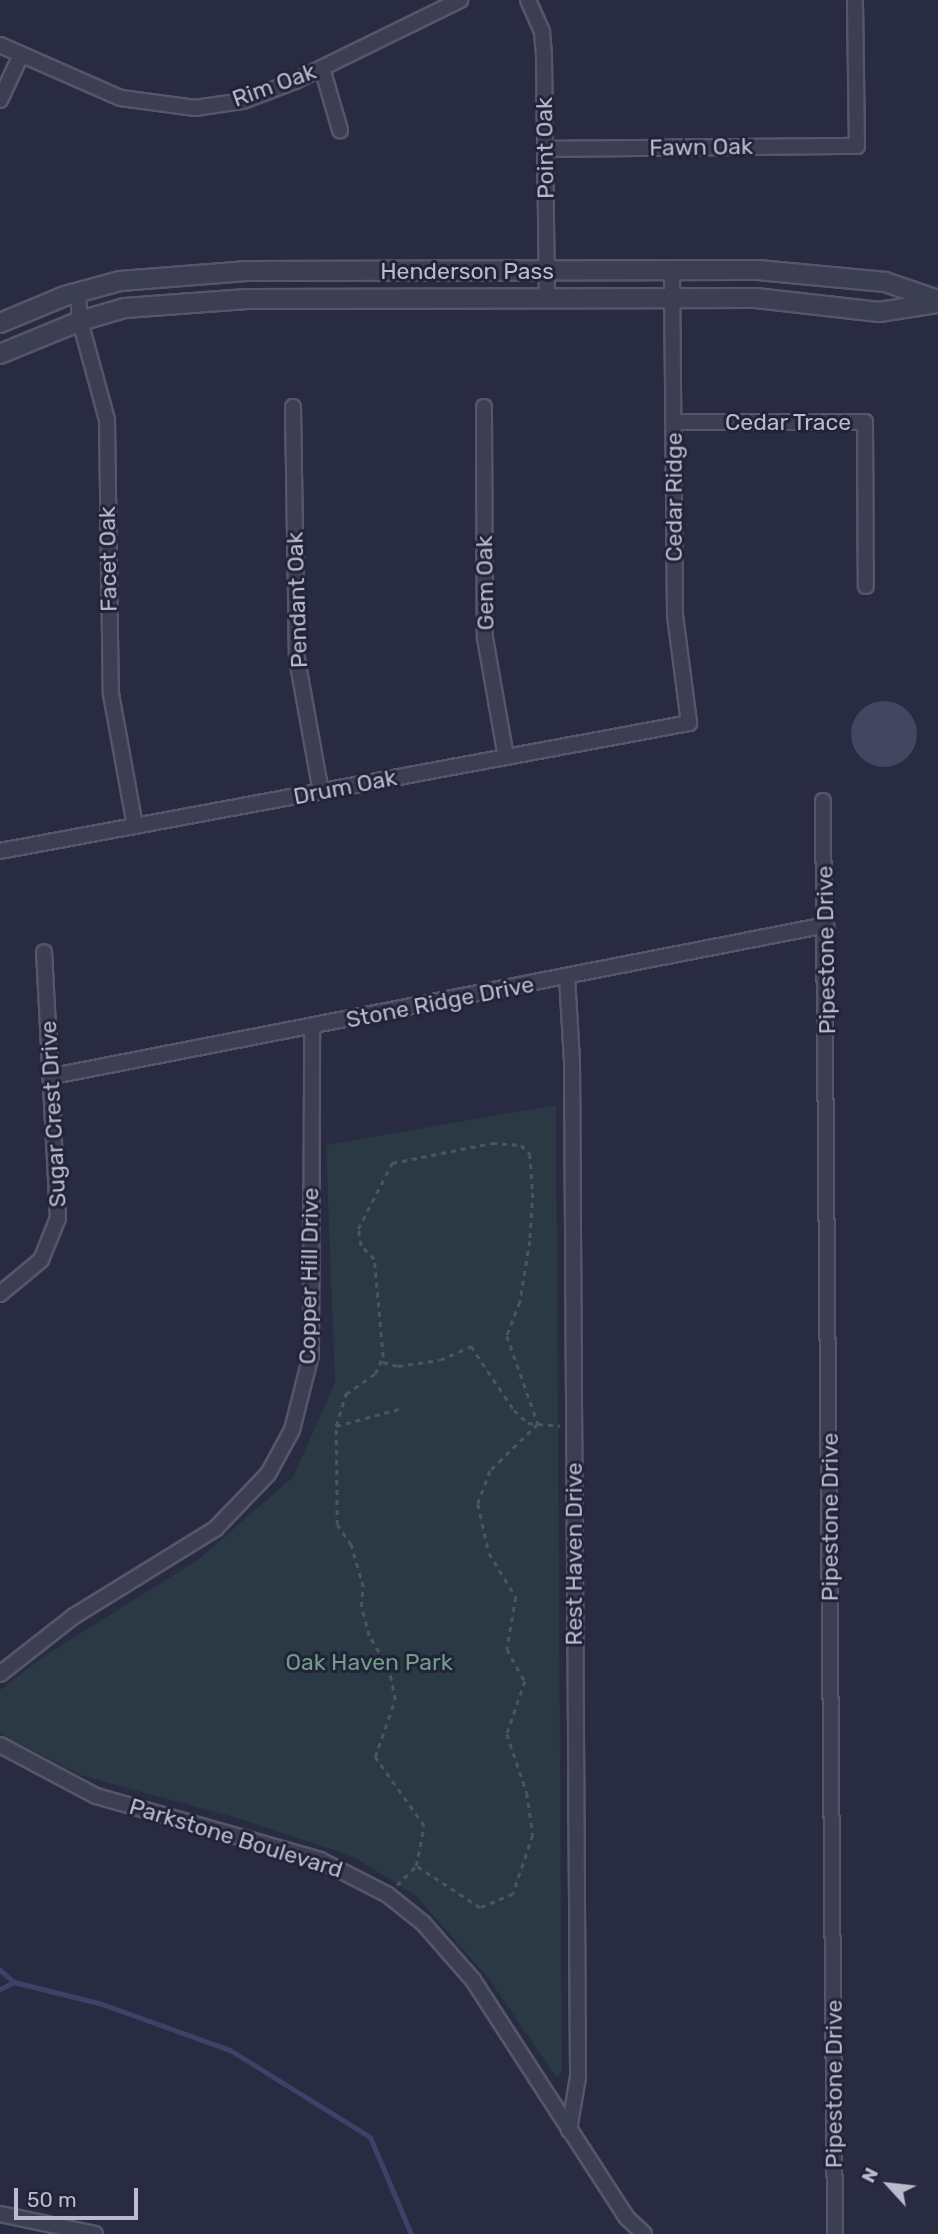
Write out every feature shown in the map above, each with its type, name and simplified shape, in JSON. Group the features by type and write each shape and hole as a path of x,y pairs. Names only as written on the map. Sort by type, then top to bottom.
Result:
{"street":[{"name":"Rim Oak","path":"0,45 121,98 195,108 243,101 322,68 460,0"},
{"name":"Point Oak","path":"528,0 543,44 547,299"},
{"name":"Fawn Oak","path":"545,149 857,146 855,0"},
{"path":"0,100 21,55"},
{"path":"322,68 340,130"},
{"name":"Cedar Ridge","path":"672,270 675,615 689,723"},
{"name":"Henderson Pass","path":"0,323 78,293 120,281 246,271 758,270 885,282 938,301"},
{"name":"Facet Oak","path":"78,293 80,321 107,420 111,694 135,827"},
{"name":"Henderson Pass","path":"0,354 80,321 125,309 247,299 756,298 879,312 938,301"},
{"name":"Pendant Oak","path":"293,407 297,659 321,792"},
{"name":"Gem Oak","path":"484,407 485,638 506,757"},
{"name":"Cedar Trace","path":"674,422 865,422 866,586"},
{"name":"Drum Oak","path":"0,851 689,723"},
{"name":"Pipestone Drive","path":"823,801 835,2234"},
{"name":"Stone Ridge Drive","path":"53,1076 826,925"},
{"name":"Sugar Crest Drive","path":"0,1294 26,1277 41,1260 58,1218 53,1076 44,952"},
{"name":"Rest Haven Drive","path":"567,977 572,1060 578,2077 569,2130"},
{"name":"Copper Hill Drive","path":"0,1674 74,1616 215,1529 252,1494 292,1430 310,1355 312,1027"},
{"name":"Parkstone Boulevard","path":"0,1745 96,1796 320,1860 388,1895 424,1923 472,1980 627,2218 644,2234"},
{"path":"0,2214 95,2234"}],"path":[{"path":"383,1362 374,1259 358,1236 386,1172 392,1163 445,1151 492,1143 522,1145 530,1154 533,1193 530,1241 520,1302 507,1336 538,1425"},
{"path":"383,1362 398,1366 430,1362 471,1346 514,1410 528,1423 573,1427"},
{"path":"383,1362 346,1394 336,1426 337,1525 351,1545 363,1587 360,1607 366,1626 389,1670 395,1700 375,1757 424,1826 416,1866 388,1895"},
{"path":"336,1426 399,1409"},
{"path":"416,1866 480,1908 513,1894 533,1835 527,1793 507,1734 525,1681 507,1649 516,1597 489,1553 478,1504 490,1471 538,1425"}],"green space":[{"name":"Oak Haven Park","path":"556,1105 562,2073 556,2077 489,1979 415,1895 352,1856 237,1818 83,1776 0,1734 0,1690 46,1655 199,1559 293,1477 335,1383 326,1145"}],"building":[{"path":"884,701 897,704 907,711 914,721 917,734 914,747 907,757 897,764 884,767 871,764 861,757 854,747 851,734 854,721 861,711 871,704"}],"waterway":[{"path":"0,1970 14,1982"},
{"path":"0,1989 14,1982 102,2004 230,2050 370,2137 411,2234"}]}
